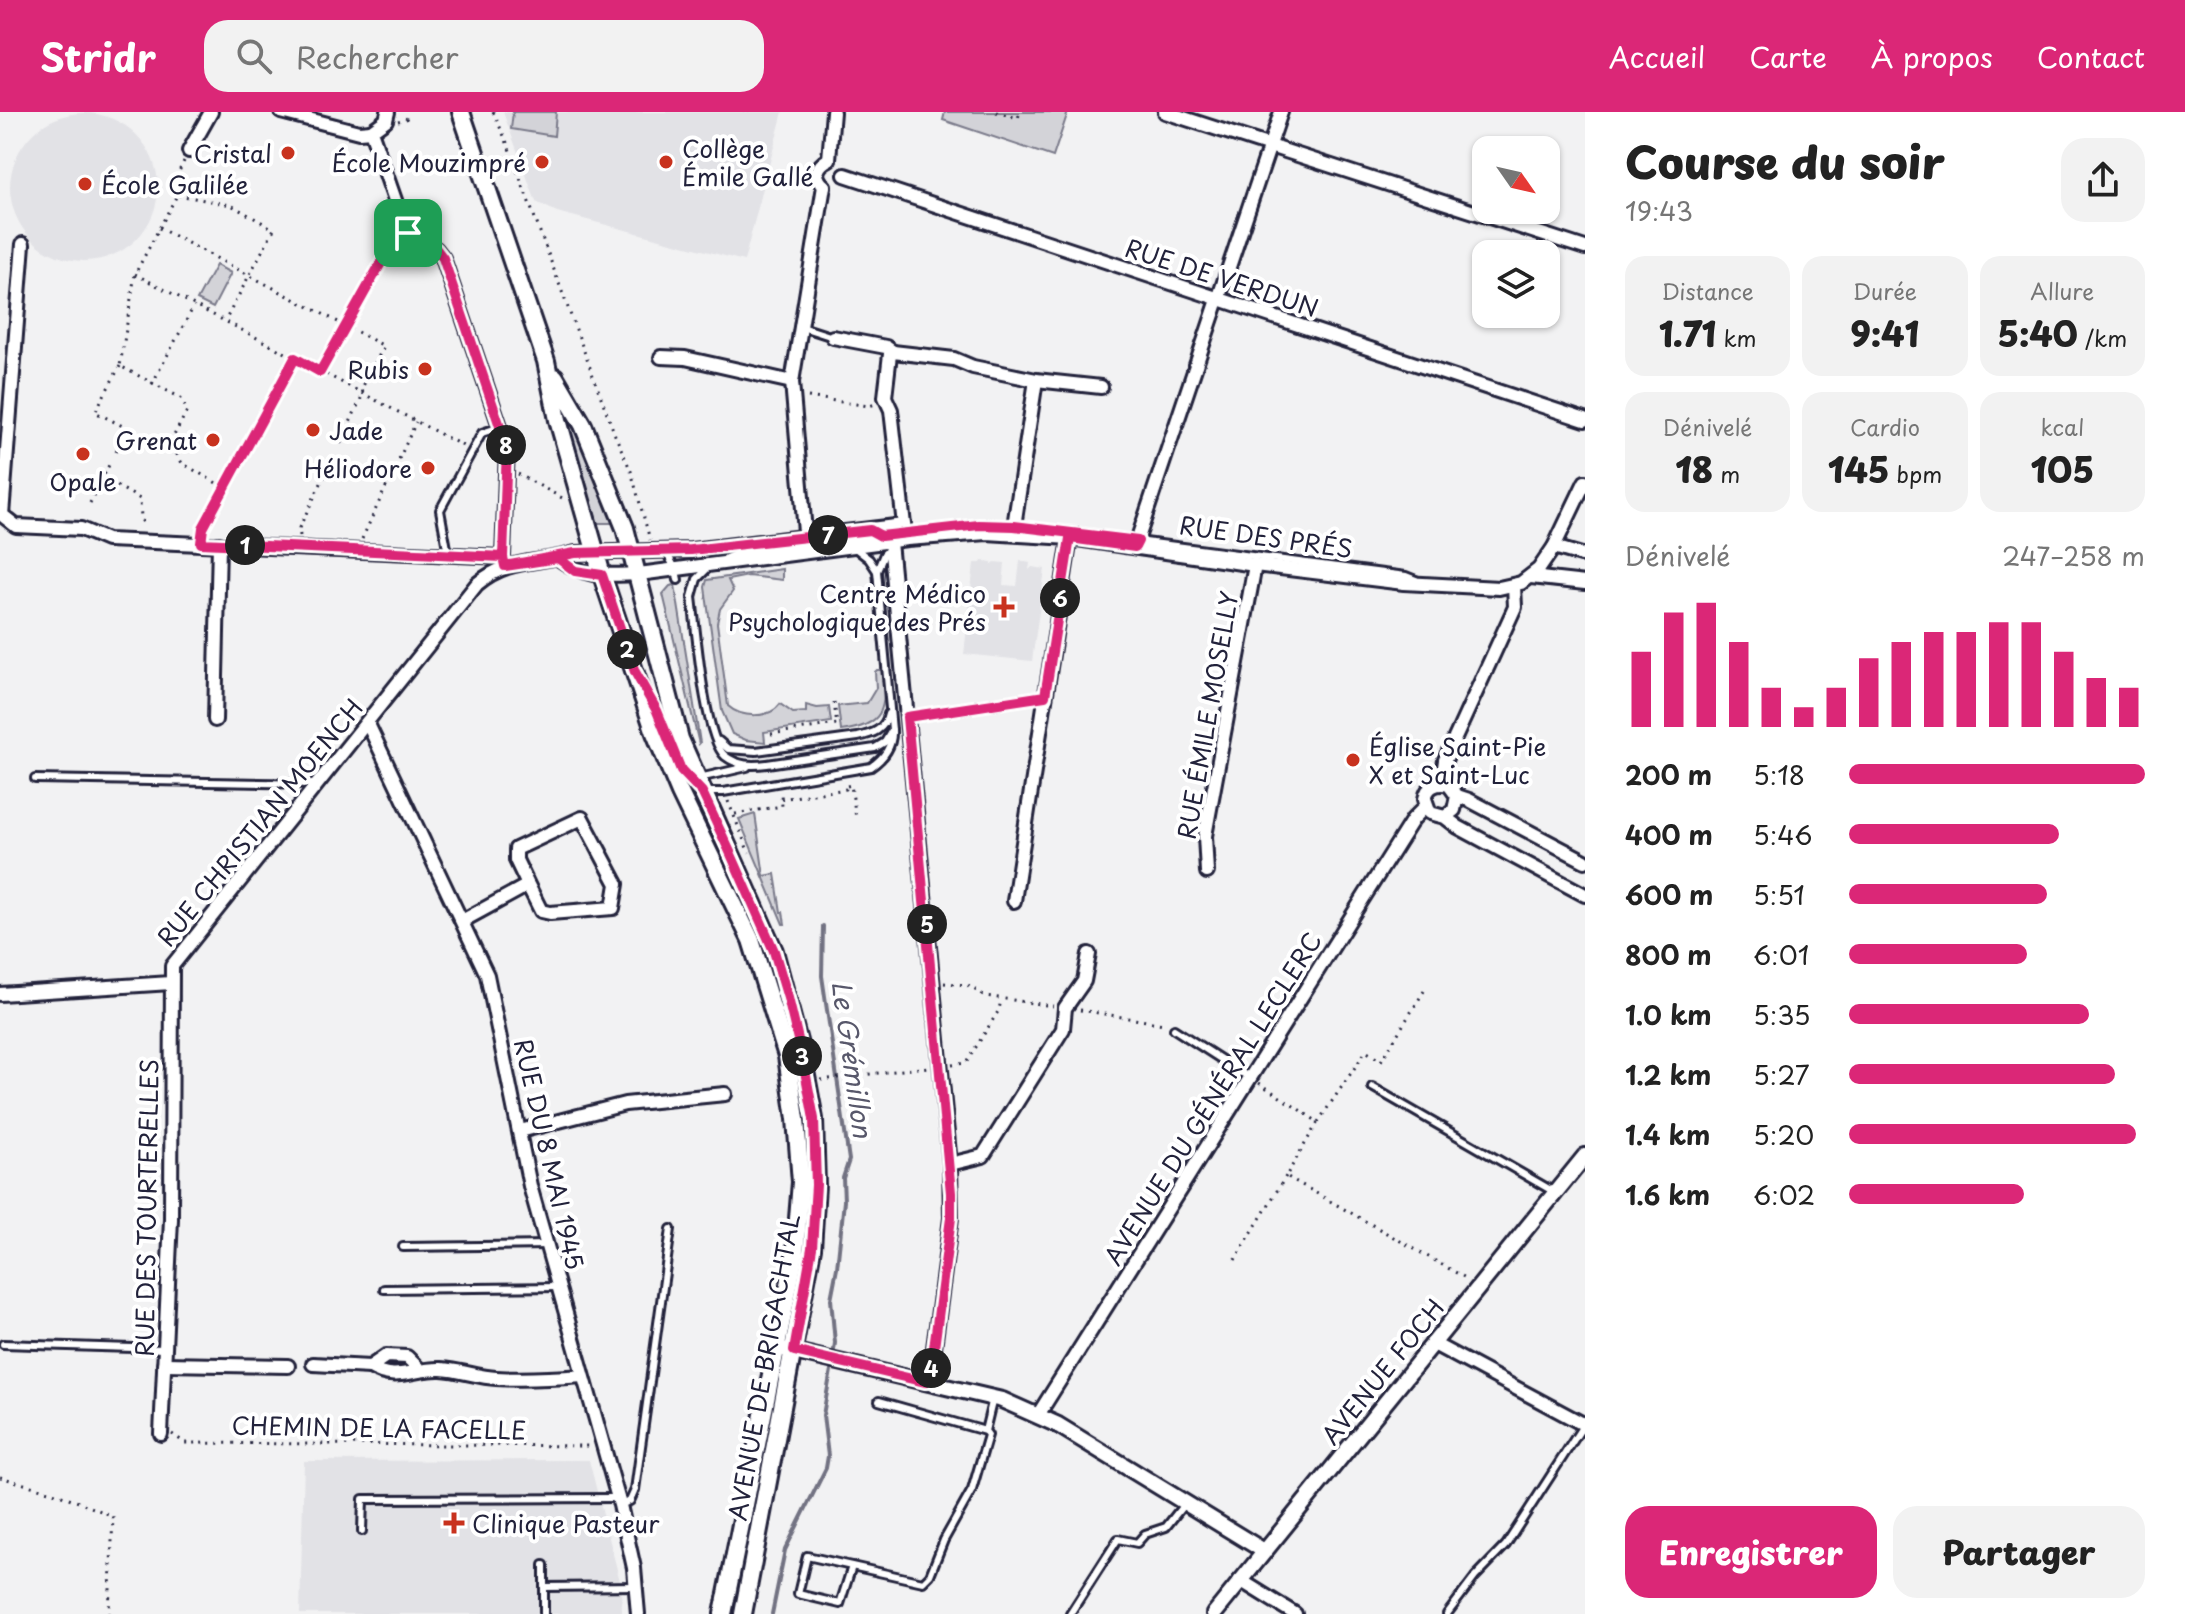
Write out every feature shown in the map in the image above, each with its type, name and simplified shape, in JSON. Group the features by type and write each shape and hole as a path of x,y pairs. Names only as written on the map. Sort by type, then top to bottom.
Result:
{"main road":[{"name":"AVENUE DE BRIGACHTAL","path":"461,112 546,361 558,420 602,575 655,733 680,793 751,940 787,1056 801,1182 795,1255 723,1614"},
{"name":"AVENUE DE BRIGACHTAL","path":"546,361 583,425 625,528 680,739 695,783 774,951 803,1060 814,1119 816,1185 812,1248 743,1614"}],"street":[{"path":"189,151 211,112"},
{"path":"281,112 359,132 371,131 386,120 388,112"},
{"path":"829,159 833,112"},
{"path":"1165,112 1585,248"},
{"path":"1136,544 1281,112"},
{"path":"371,131 399,216 408,233 436,249 443,258 507,447 504,561"},
{"path":"829,159 837,160 844,167 845,175 842,183 834,188 824,186 816,172 820,163 829,159"},
{"name":"RUE DE VERDUN","path":"845,175 1585,420"},
{"path":"801,546 792,388 824,186"},
{"name":"RUE DES PRÉS","path":"23,244 2,515 16,526 81,529 107,540 448,554 504,561 558,558 575,553 801,546 910,534"},
{"path":"833,337 886,347 893,352 954,359 973,367 1036,380 1101,387"},
{"path":"893,352 890,354 885,397 891,410 910,534"},
{"path":"661,357 685,358 792,388"},
{"path":"1014,530 1036,380"},
{"path":"1531,577 1554,547 1585,482"},
{"name":"RUE DES PRÉS","path":"558,558 575,571 602,575 677,575 801,546 854,547 910,534 1014,530 1136,544 1255,565 1404,583 1489,588 1514,586 1531,577"},
{"path":"1014,901 1070,538"},
{"path":"883,539 907,717 950,1164 951,1218 947,1256 932,1363 925,1382"},
{"path":"215,720 219,544"},
{"path":"1554,547 1585,556"},
{"name":"RUE CHRISTIAN MOENCH","path":"0,994 171,983 174,960 477,584 504,561"},
{"name":"RUE ÉMILE MOSELLY","path":"1207,872 1205,836 1255,565"},
{"path":"1531,577 1585,583"},
{"path":"1442,783 1445,760 1515,607 1514,586"},
{"name":"RUE DU 8 MAI 1945","path":"367,722 487,975 530,1186 619,1501 637,1586 638,1614"},
{"path":"1585,861 1457,796 1449,785 1442,783 1430,788 1426,794 1426,806 1435,816 1445,817 1458,827 1585,895"},
{"path":"1445,817 1454,810 1457,796"},
{"name":"AVENUE DU GÉNÉRAL LECLERC","path":"1038,1415 1413,819 1426,806"},
{"path":"582,818 617,884 613,908 550,913 541,911 528,885 516,860 516,849 582,818"},
{"path":"462,921 528,885"},
{"path":"950,1164 983,1156 1063,1029 1065,1008 1084,981 1089,954"},
{"name":"RUE DES TOURTERELLES","path":"161,1430 171,1219 171,983"},
{"path":"520,1131 625,1104 725,1094"},
{"name":"AVENUE FOCH","path":"1214,1614 1585,1156"},
{"path":"1432,1343 1584,1425"},
{"path":"775,1347 993,1398 1038,1415 1264,1551"},
{"path":"370,1367 386,1356 407,1357 419,1369"},
{"path":"164,1364 288,1366"},
{"path":"313,1364 370,1367 383,1375 405,1375 419,1369 445,1369 496,1378 583,1376"},
{"path":"1240,1580 1295,1614"}],"lane":[{"path":"800,326 833,337"},
{"path":"448,554 440,510 482,433 500,427"},
{"name":"RUE DES PRÉS","path":"1014,530 1406,576 1423,582"},
{"path":"635,672 657,711 681,770 695,783 723,792 871,767 890,748 892,730 877,571 884,554 883,539"},
{"name":"RUE DES PRÉS","path":"801,546 883,539"},
{"path":"836,542 854,547 869,559 877,571"},
{"path":"666,552 677,575"},
{"path":"711,565 697,579 692,597 711,727 726,756 750,766"},
{"path":"907,717 1045,696"},
{"path":"711,727 728,749 756,751 872,734 884,725 890,708"},
{"path":"695,783 750,766 875,748 885,742 892,730"},
{"path":"35,779 316,784"},
{"path":"1174,1029 1250,1078"},
{"path":"1372,1087 1556,1193"},
{"path":"362,1531 363,1499 630,1501 635,1490 671,1229"},
{"path":"403,1247 547,1245"},
{"path":"384,1289 558,1287"},
{"path":"3,1344 165,1349"},
{"path":"852,1566 840,1604 798,1594 807,1556 852,1566 923,1582 930,1575 944,1540 972,1490 988,1435 985,1431 993,1398"},
{"path":"879,1401 985,1431"},
{"path":"1447,1614 1475,1577 1506,1545 1584,1425"},
{"path":"1070,1614 1118,1539 1137,1543 1145,1534 1166,1527 1185,1503"},
{"path":"544,1565 544,1614"},
{"path":"544,1587 637,1586"}],"path":[{"path":"493,112 631,471 651,546"},
{"path":"996,112 1018,118 1020,112"},
{"path":"170,443 160,445 95,412 120,366 135,274 177,195 173,184 189,151"},
{"path":"177,195 231,205 274,229 225,321"},
{"path":"159,228 384,346 362,388 363,394 338,449"},
{"path":"320,372 391,245 408,233"},
{"path":"135,274 472,451"},
{"path":"152,384 194,305"},
{"path":"201,543 203,528 295,358"},
{"path":"120,366 181,398 187,411 170,443"},
{"path":"792,388 869,406 887,402"},
{"path":"359,550 363,535 416,422"},
{"path":"116,452 128,429"},
{"path":"170,443 182,463 225,488"},
{"path":"302,548 299,528 334,457"},
{"path":"90,503 111,461"},
{"path":"506,468 571,503"},
{"path":"103,478 140,499 145,541"},
{"path":"834,702 838,731"},
{"path":"771,734 837,724"},
{"path":"845,779 846,786"},
{"path":"781,799 846,789 851,785 856,818"},
{"path":"733,814 782,806 780,788"},
{"path":"1235,1260 1318,1122 1366,1051 1381,1061 1424,991"},
{"path":"826,1079 855,1076"},
{"path":"1250,1078 1318,1122"},
{"path":"1286,1176 1480,1286"},
{"name":"CHEMIN DE LA FACELLE","path":"161,1430 185,1443 602,1446"},
{"path":"0,1477 59,1494 113,1516 109,1614"}],"shaded area":[{"name":"Collège Émile Gallé","path":"503,112 783,112 744,261 557,212 536,202"},
{"path":"513,112 556,112 554,136 511,129"},
{"path":"945,112 1068,112 1053,157 943,120"},
{"name":"École Galilée","path":"84,113 112,119 136,135 152,159 158,187 152,215 136,239 112,255 84,261 56,255 32,239 16,215 10,187 16,159 32,135 56,119"},
{"path":"216,265 231,273 213,308 197,300"},
{"path":"564,395 615,523 596,523 560,398"},
{"name":"Centre Médico Psychologique des Prés","path":"1020,561 1030,563 1029,570 1032,567 1045,569 1032,661 964,654 974,563 992,562 992,565 995,562 1005,563 1003,585 1017,586"},
{"path":"782,569 782,580 748,576 728,580 733,591 720,609 717,623 728,706 748,715 769,712 780,704 793,713 806,712 806,705 829,707 831,722 764,732 765,742 746,740 732,734 722,711 705,587 707,580"},
{"path":"675,585 700,743 699,744 663,594"},
{"path":"877,670 882,670 884,696 880,713 866,725 841,731 838,706 867,703 876,688"},
{"path":"755,814 764,876 775,874 785,924 739,819"},
{"name":"Clinique Pasteur","path":"589,1460 621,1585 622,1614 300,1614 304,1461"}],"waterway":[{"name":"Le Grémillon","path":"823,926 822,976 849,1160 843,1178 844,1201 831,1299 835,1343 833,1357"},
{"name":"Le Grémillon","path":"772,1614 785,1550 826,1468 828,1456 823,1415 832,1365"}],"place":[{"name":"Cristal","path":"288,153"},
{"name":"École Mouzimpré","path":"542,162"},
{"name":"Collège Émile Gallé","path":"666,162"},
{"name":"École Galilée","path":"85,184"},
{"name":"Rubis","path":"425,369"},
{"name":"Jade","path":"313,430"},
{"name":"Grenat","path":"213,440"},
{"name":"Opale","path":"83,454"},
{"name":"Héliodore","path":"428,468"},
{"name":"Centre Médico Psychologique des Prés","path":"1004,607"},
{"name":"Église Saint-Pie X et Saint-Luc","path":"1353,760"},
{"name":"Clinique Pasteur","path":"454,1523"}],"route":[{"path":"408,233 391,245 320,372 295,358 203,528 201,543 503,557 505,566 558,558 575,571 602,575 635,672 657,711 681,770 702,792 774,951 788,998 814,1119 816,1185 812,1248 794,1351 925,1382 932,1363 951,1218 951,1193 907,717 1045,696 1070,538 1135,547 1138,541 1014,526 979,525 881,536 870,530 652,553 575,553 505,566 507,447 443,258 436,249 408,233"}]}
